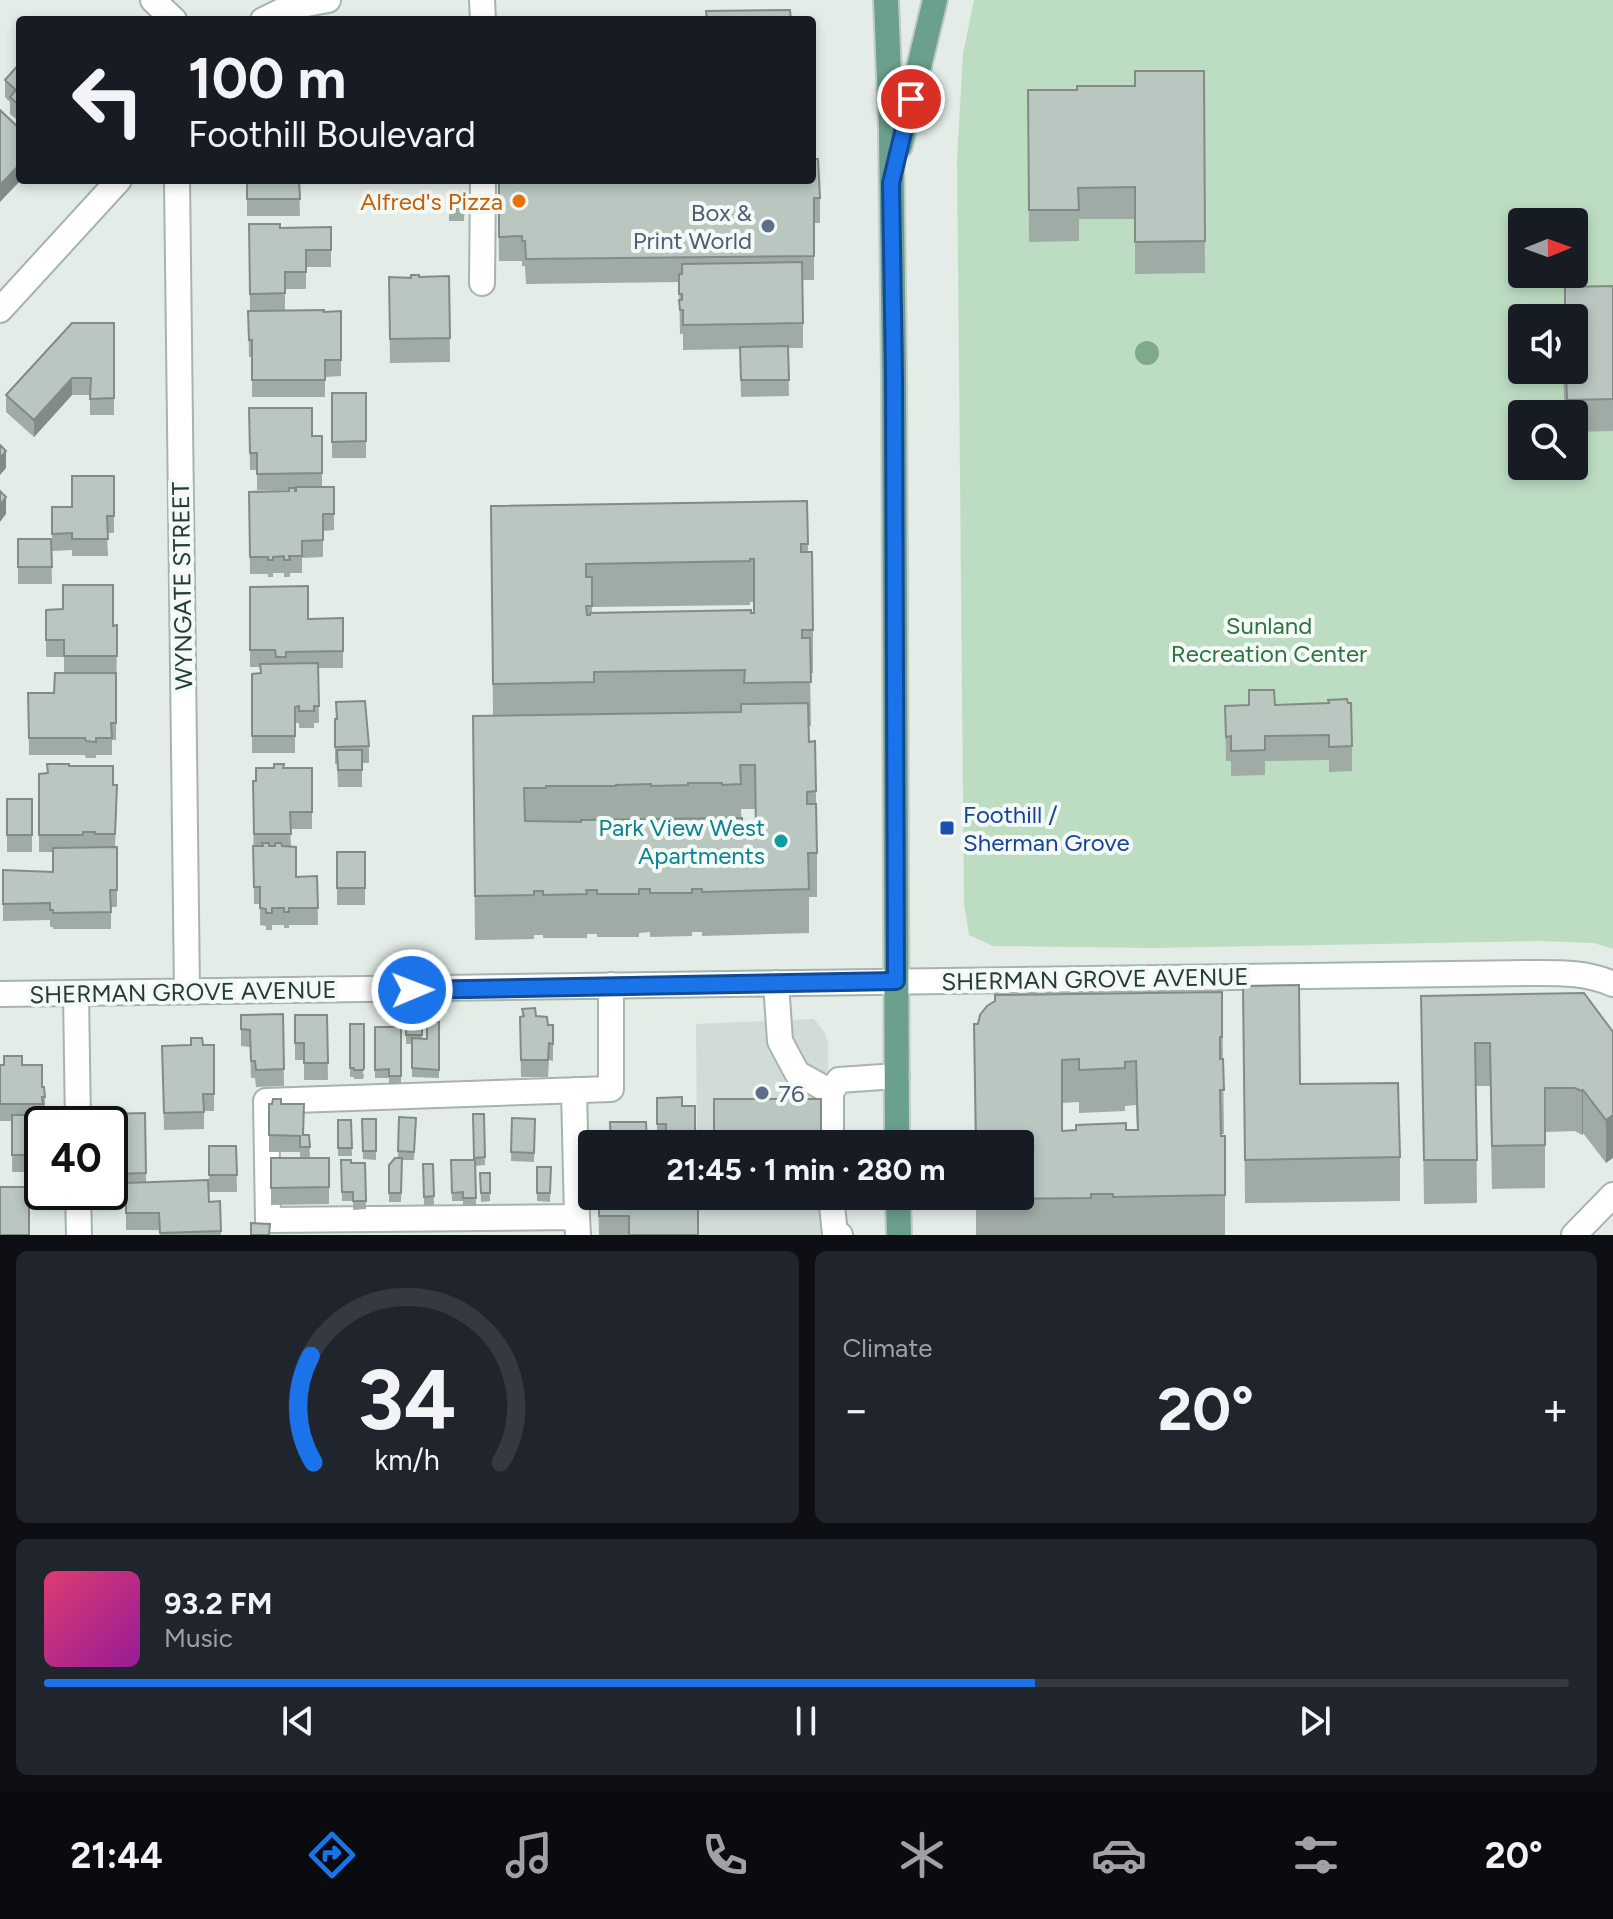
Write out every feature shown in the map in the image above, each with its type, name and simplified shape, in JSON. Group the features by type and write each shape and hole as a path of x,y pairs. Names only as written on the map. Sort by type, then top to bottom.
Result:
{"main road":[{"path":"886,0 894,377 897,1130"},
{"path":"891,183 935,0"},
{"path":"898,1210 899,1235"}],"street":[{"path":"153,0 170,16"},
{"path":"271,16 290,7 328,0"},
{"path":"0,310 115,184"},
{"name":"WYNGATE STREET","path":"177,184 187,992"},
{"path":"482,283 483,184"},
{"name":"SHERMAN GROVE AVENUE","path":"0,994 1575,973 1613,984"},
{"path":"776,983 780,1041 797,1073 831,1092"},
{"path":"574,1090 578,1226 268,1220 266,1101 574,1090 611,1089 611,985"},
{"path":"76,993 78,1106"},
{"path":"831,1130 831,1092 839,1080 897,1076"},
{"path":"1574,1235 1613,1195"},
{"path":"78,1210 79,1235"},
{"path":"832,1210 835,1234 840,1235"}],"shaded area":[{"name":"76","path":"814,1019 825,1033 828,1043 828,1130 697,1130 696,1024"},
{"path":"697,1210 828,1210 828,1235 697,1235"}],"green space":[{"name":"Sunland Recreation Center","path":"974,0 1613,0 1613,949 1594,943 1540,941 1153,948 993,946 969,935 964,903 957,158 963,54"}],"building":[{"path":"790,10 791,16 707,16 706,11"},
{"path":"16,68 16,90 5,80"},
{"path":"1135,71 1204,71 1205,241 1135,242 1135,187 1078,188 1079,210 1029,210 1028,90 1135,86"},
{"path":"0,110 16,125 16,168 0,185"},
{"path":"818,159 820,198 814,198 814,256 526,259 522,236 499,237 499,184 816,184"},
{"path":"247,184 299,184 300,199 247,199"},
{"path":"449,192 465,192 464,204 449,204"},
{"path":"249,224 280,224 280,228 331,227 331,250 306,250 306,272 285,272 285,293 250,294"},
{"path":"802,262 803,323 683,325 679,300 682,300 679,274 682,274 682,264"},
{"path":"411,275 449,276 450,338 390,339 389,277 411,278"},
{"path":"1613,286 1613,399 1567,400 1566,384 1588,384 1588,304 1565,304 1565,288"},
{"path":"248,311 341,311 341,360 325,360 325,380 252,380"},
{"path":"72,323 114,323 114,398 90,399 91,378 72,378 34,420 6,395"},
{"path":"788,346 789,380 741,380 740,347"},
{"path":"332,393 366,393 366,441 332,442"},
{"path":"249,408 312,408 312,436 322,436 322,473 257,474 257,453 250,453"},
{"path":"72,476 114,476 114,516 107,516 108,539 72,539 72,533 52,534 52,507 72,507"},
{"path":"296,487 334,487 334,514 323,514 323,540 302,541 302,556 289,556 290,560 284,560 284,556 273,557 273,560 250,557 249,492 289,491 289,488 296,491"},
{"path":"0,491 6,497 0,505"},
{"path":"807,501 808,544 801,544 801,552 812,552 813,630 802,630 802,638 810,638 811,682 744,683 745,670 594,672 594,682 493,684 491,506","holes":["754,559 754,613 751,610 587,615 586,606 592,606 592,577 586,577 586,564"]},
{"path":"18,539 51,539 52,567 18,567"},
{"path":"63,585 113,585 117,656 64,656 64,640 46,640 46,610 63,609"},
{"path":"308,586 308,619 343,618 343,651 286,652 286,657 276,657 275,650 250,650 250,587"},
{"path":"318,663 319,706 314,706 314,711 299,711 299,706 295,707 295,736 252,736 252,674 261,673 260,664"},
{"path":"55,673 116,673 116,723 111,723 112,738 96,738 96,742 86,741 85,738 29,738 28,693 54,693"},
{"path":"1249,690 1274,690 1275,705 1329,703 1328,700 1347,699 1351,703 1352,746 1329,747 1329,735 1265,736 1265,750 1231,751 1231,736 1226,737 1225,706 1249,705"},
{"path":"365,701 369,746 335,747 336,702"},
{"path":"808,703 809,742 815,741 816,791 807,792 807,804 816,804 817,853 808,853 809,889 702,892 702,889 692,889 692,893 650,893 650,889 639,889 639,894 597,894 597,890 586,890 587,894 543,895 543,891 534,891 534,895 475,896 473,716 741,712 741,704","holes":["740,765 755,765 756,830 742,831 742,818 525,821 524,788 741,784"]},
{"path":"337,750 362,750 362,770 338,770"},
{"path":"47,764 113,766 113,785 117,785 115,834 83,832 83,835 39,835 39,774 48,773"},
{"path":"274,764 284,764 283,768 312,768 312,812 290,812 291,834 254,834 253,781 256,781 256,768 274,768"},
{"path":"7,799 32,799 32,835 7,835"},
{"path":"262,843 296,847 296,877 317,876 318,908 289,908 289,912 284,912 284,908 272,908 272,913 266,913 266,909 260,908 260,887 254,887 253,846 263,846"},
{"path":"117,847 117,890 110,890 111,912 53,913 50,903 3,904 3,870 53,872 53,848"},
{"path":"337,852 365,852 365,888 337,888"},
{"path":"1299,985 1300,1084 1398,1083 1400,1157 1245,1160 1243,986"},
{"path":"1222,992 1220,1059 1223,1059 1224,1090 1220,1090 1221,1136 1225,1136 1225,1195 1113,1197 1113,1194 1091,1194 1091,1198 1034,1198 1034,1130 976,1130 974,1024 978,1024 980,1015 995,1001 995,995","holes":["1079,1059 1079,1070 1125,1068 1125,1062 1136,1061 1138,1130 1126,1130 1126,1123 1076,1125 1076,1130 1062,1131 1062,1060"]},
{"path":"1584,993 1613,1032 1613,1115 1606,1120 1583,1090 1545,1088 1545,1145 1492,1146 1490,1043 1475,1043 1477,1160 1424,1160 1421,996"},
{"path":"535,1008 536,1016 547,1017 548,1025 553,1025 553,1044 549,1043 548,1060 521,1060 522,1009"},
{"path":"283,1014 284,1069 256,1070 255,1061 251,1061 250,1030 241,1029 241,1015"},
{"path":"295,1015 327,1015 328,1063 304,1063 304,1043 295,1043"},
{"path":"406,1020 422,1020 422,1035 406,1035"},
{"path":"427,1022 439,1022 439,1070 412,1068 412,1038 427,1039"},
{"path":"350,1024 364,1024 363,1070 350,1068"},
{"path":"375,1027 401,1027 401,1076 389,1076 389,1069 375,1070"},
{"path":"191,1038 202,1038 203,1045 214,1045 214,1094 203,1094 204,1112 164,1113 162,1046 191,1045"},
{"path":"4,1056 22,1056 22,1065 42,1065 43,1104 0,1104 0,1065 4,1065"},
{"path":"682,1097 682,1106 695,1106 695,1130 666,1130 666,1124 657,1124 657,1098"},
{"path":"273,1099 281,1099 281,1104 304,1104 303,1135 309,1135 310,1147 300,1147 300,1136 269,1135 269,1104"},
{"path":"714,1099 821,1099 821,1130 714,1130"},
{"path":"128,1113 145,1113 146,1173 128,1174"},
{"path":"473,1114 484,1114 485,1157 474,1158"},
{"path":"12,1115 24,1115 24,1155 12,1155"},
{"path":"399,1117 416,1118 414,1152 398,1151"},
{"path":"512,1118 535,1119 534,1153 511,1152"},
{"path":"362,1119 376,1119 376,1151 363,1151"},
{"path":"338,1120 351,1120 352,1148 338,1148"},
{"path":"610,1122 646,1122 646,1130 610,1130"},
{"path":"209,1146 236,1146 237,1175 209,1175"},
{"path":"271,1158 329,1158 329,1187 271,1188"},
{"path":"395,1158 402,1158 401,1193 389,1193 389,1165"},
{"path":"341,1160 365,1163 366,1201 353,1201 353,1192 342,1192"},
{"path":"451,1160 475,1160 476,1198 463,1198 463,1192 452,1193"},
{"path":"423,1164 433,1164 434,1196 424,1197"},
{"path":"537,1167 551,1167 550,1193 537,1193"},
{"path":"480,1173 490,1173 490,1193 481,1193"},
{"path":"208,1180 209,1202 220,1201 221,1231 160,1233 159,1213 126,1213 128,1183"},
{"path":"0,1187 24,1187 24,1210 29,1210 29,1235 0,1235"},
{"path":"599,1210 698,1210 698,1235 629,1235 629,1216 599,1216"},
{"path":"251,1223 270,1224 269,1235 251,1235"}],"place":[{"name":"Alfred's Pizza","path":"519,201"},
{"name":"Box & Print World","path":"768,226"},
{"name":"Foothill / Sherman Grove","path":"947,828"},
{"name":"Park View West Apartments","path":"781,841"},
{"name":"76","path":"762,1093"}],"route":[{"path":"412,990 896,981 891,183 911,99"}]}
